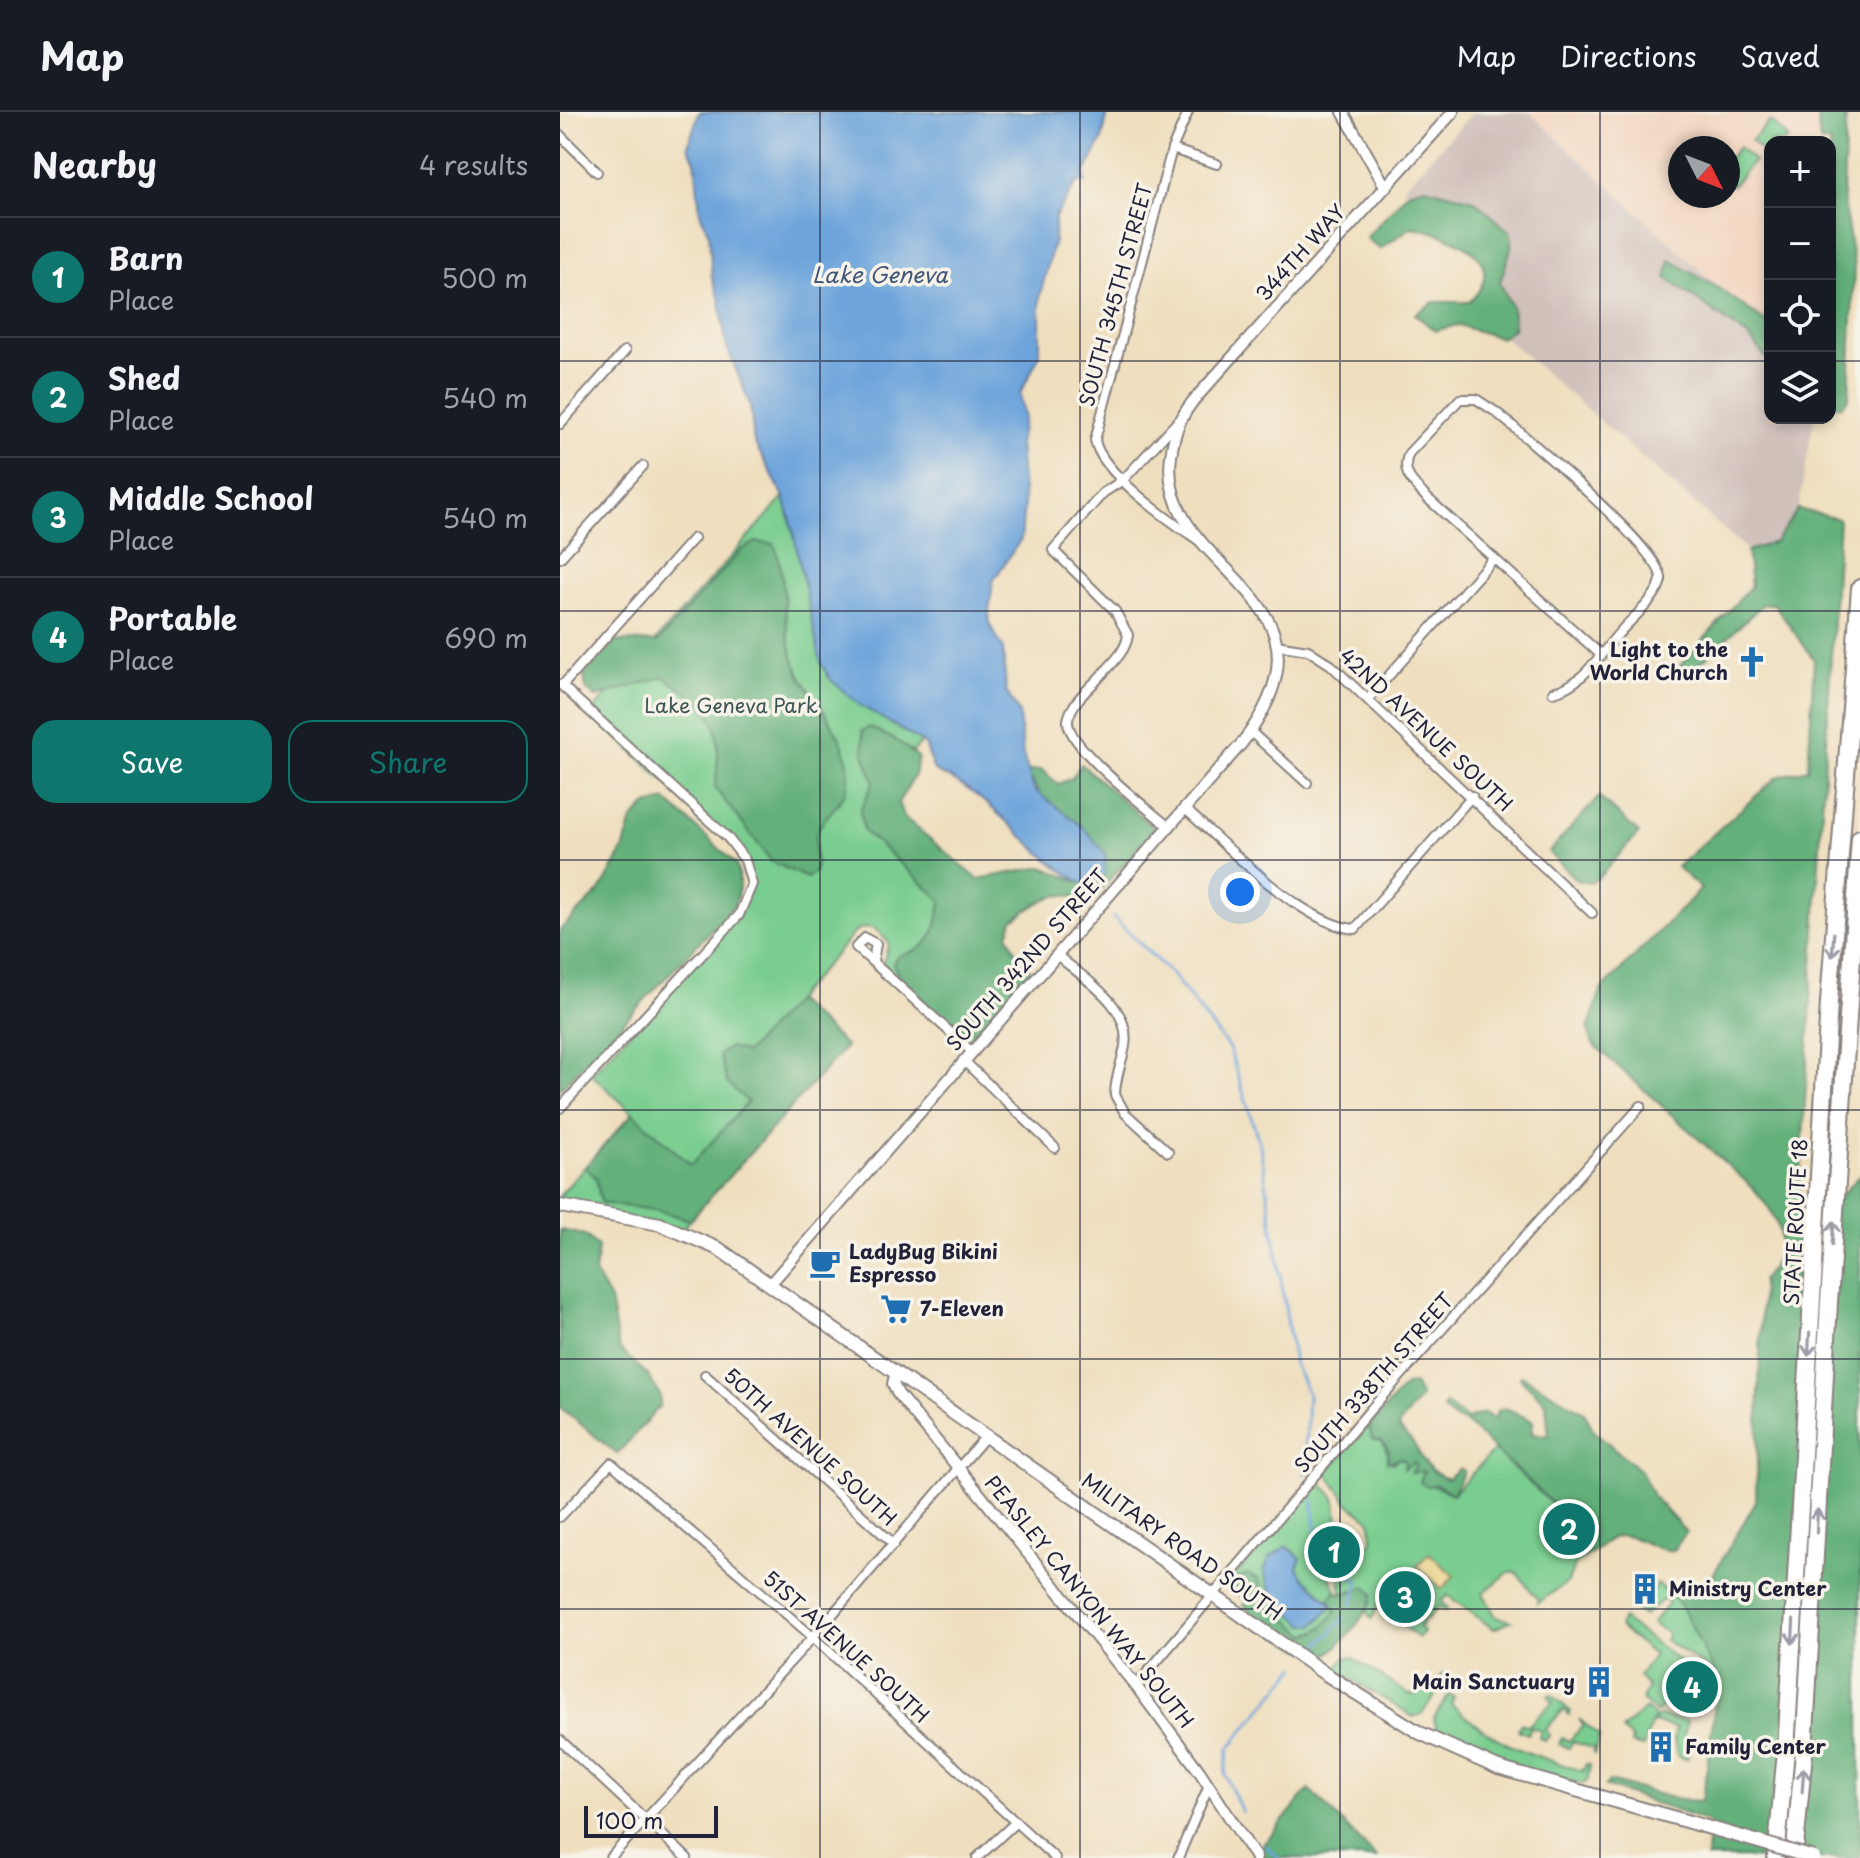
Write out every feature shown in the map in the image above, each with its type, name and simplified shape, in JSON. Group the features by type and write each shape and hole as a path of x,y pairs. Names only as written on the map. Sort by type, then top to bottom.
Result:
{"highway":[{"name":"STATE ROUTE 18","path":"1776,1858 1786,1751 1829,1002 1860,588"},
{"name":"STATE ROUTE 18","path":"1794,1858 1804,1753 1829,1302 1860,838"}],"main road":[{"name":"MILITARY ROAD SOUTH","path":"560,1206 616,1213 681,1230 719,1249 1363,1699 1452,1749 1574,1792 1814,1858"}],"street":[{"name":"SOUTH 345TH STREET","path":"1123,480 1096,447 1095,437 1172,149 1188,112"},
{"path":"1343,112 1385,186"},
{"name":"344TH WAY","path":"1179,420 1453,112"},
{"path":"560,135 597,172"},
{"path":"1172,149 1217,164"},
{"path":"560,424 625,351"},
{"path":"1553,692 1576,682 1653,595 1661,582 1661,570 1633,535 1500,416 1476,399 1462,398 1409,453 1406,471 1425,496 1600,654"},
{"path":"1168,826 1081,747 1068,727 1074,707 1122,651 1128,635 1115,611 1054,555 1053,550 1103,493 1123,480 1179,420"},
{"path":"1179,420 1170,461 1172,491 1200,542"},
{"path":"560,558 643,466"},
{"path":"1123,480 1200,542 1257,599 1276,645"},
{"path":"560,1108 739,915 749,896 750,873 738,850 718,828 561,685 694,538"},
{"path":"1368,699 1494,558"},
{"name":"42ND AVENUE SOUTH","path":"1276,645 1315,654 1472,796 1592,913"},
{"name":"SOUTH 342ND STREET","path":"771,1283 1251,732 1269,698 1276,645"},
{"path":"1251,732 1307,783"},
{"path":"1184,808 1278,891 1342,928 1355,929 1472,796"},
{"path":"1057,955 1116,1009 1123,1021 1125,1045 1115,1084 1119,1105 1168,1152"},
{"path":"873,961 971,1051"},
{"path":"963,1060 1055,1148"},
{"name":"SOUTH 338TH STREET","path":"1136,1686 1371,1409 1641,1106"},
{"name":"PEASLEY CANYON WAY SOUTH","path":"896,1372 895,1389 1136,1686 1209,1785 1256,1858"},
{"name":"50TH AVENUE SOUTH","path":"705,1375 894,1544"},
{"path":"610,1858 813,1637 987,1435"},
{"name":"51ST AVENUE SOUTH","path":"560,1517 611,1463 813,1637 1055,1858"},
{"path":"560,1740 687,1858"},
{"path":"1178,1858 1209,1785"},
{"path":"977,1858 1016,1822"}],"shaded area":[{"path":"1473,112 1529,112 1764,329 1764,424 1813,424 1793,540 1768,568 1494,328 1492,264 1403,188"},
{"path":"1529,112 1821,112 1818,121 1819,136 1764,136 1764,321 1720,289"}],"green space":[{"path":"1821,112 1846,112 1843,198 1854,266 1849,397 1842,406 1836,405 1836,136 1819,136 1818,121"},
{"path":"1770,121 1786,136 1764,136 1764,153 1751,141"},
{"path":"1740,148 1754,161 1740,177"},
{"path":"1425,187 1474,200 1511,233 1511,248 1500,283 1512,307 1514,327 1501,338 1457,325 1435,331 1415,314 1434,302 1469,302 1481,286 1484,273 1481,261 1472,251 1443,235 1412,227 1380,249 1366,238 1408,192"},
{"path":"1670,260 1720,289 1764,321 1764,356 1749,337 1666,278"},
{"name":"Lake Geneva Park","path":"784,497 809,595 821,663 860,705 922,742 860,811 864,831 1030,979 981,1035 962,1038 882,966 889,943 875,929 867,927 857,930 795,1000 846,1046 681,1230 560,1206 560,1195 633,1113 591,1074 739,915 752,884 738,850 591,713"},
{"path":"1798,509 1839,519 1797,1240 1860,1175 1860,1858 1707,1858 1709,1822 1605,1786 1609,1781 1676,1799 1699,1801 1703,1798 1718,1679 1681,1605 1662,1588 1679,1584 1699,1587 1710,1580 1756,1501 1762,1280 1778,1255 1779,1232 1770,1210 1753,1188 1593,1044 1588,1029 1601,990 1701,889 1677,867 1777,777 1808,769 1814,660 1774,604 1763,604 1694,669 1679,667 1751,586 1747,551 1775,542"},
{"path":"756,542 774,544 795,664 836,731 847,760 849,775 846,790 818,830 815,872 807,878 772,862 715,788 717,734 707,710 697,700 663,677 596,697 586,689 584,674 616,641 658,642 741,550"},
{"path":"870,727 899,742 918,757 915,775 898,803 905,818 978,879 1043,867 1088,886 1027,771 1042,770 1058,784 1072,778 1081,764 1155,829 1087,905 1077,899 1058,896 1040,902 1013,920 1008,935 1019,957 1033,972 979,1031 967,1030 945,1020 897,973 893,963 898,956 919,949 931,937 938,921 941,900 864,831 860,811 874,781 864,753 862,731"},
{"path":"1599,797 1639,833 1590,883 1576,880 1549,852"},
{"path":"666,800 736,864 739,885 734,906 560,1089 560,930 600,891 623,850 632,820 647,805"},
{"path":"795,1000 846,1046 690,1220 660,1211 601,1203 596,1178 585,1167 633,1113 691,1165 748,1102 727,1083 719,1055 730,1047 746,1053"},
{"path":"560,1230 585,1235 598,1247 595,1274 610,1300 619,1349 647,1374 660,1395 660,1406 617,1454 560,1407"},
{"path":"1521,1375 1584,1412 1594,1431 1641,1471 1653,1496 1686,1532 1674,1550 1620,1536 1612,1538 1585,1557 1577,1554 1567,1533 1572,1523 1566,1516 1465,1422 1456,1420 1443,1409 1446,1404 1467,1419 1484,1413 1495,1419 1497,1411 1506,1408 1533,1421 1532,1434 1549,1436 1546,1403 1520,1378"},
{"path":"1414,1384 1421,1397 1398,1426 1436,1473 1447,1479 1460,1468 1464,1471 1453,1494 1436,1485 1427,1486 1420,1482 1424,1471 1411,1473 1416,1465 1414,1462 1404,1469 1405,1461 1401,1458 1387,1462 1389,1451 1382,1441 1372,1439 1369,1426 1406,1385"},
{"path":"1369,1426 1372,1439 1382,1441 1392,1463 1401,1458 1417,1465 1411,1472 1424,1470 1420,1481 1453,1494 1494,1450 1572,1523 1567,1534 1577,1554 1585,1557 1574,1566 1568,1582 1537,1603 1537,1598 1516,1572 1508,1573 1483,1593 1496,1617 1511,1621 1494,1629 1447,1595 1441,1602 1448,1608 1445,1611 1439,1606 1426,1620 1420,1615 1427,1606 1400,1580 1386,1595 1396,1606 1389,1614 1378,1605 1372,1619 1366,1612 1371,1603 1357,1588 1343,1594 1340,1581 1342,1566 1372,1541 1371,1521 1350,1505 1326,1472"},
{"path":"1316,1483 1332,1495 1336,1504 1337,1524 1324,1551 1334,1563 1330,1577 1337,1592 1330,1599 1336,1611 1327,1623 1306,1635 1266,1601 1258,1579 1246,1577 1228,1584","holes":["1291,1549 1301,1558 1297,1567 1305,1579 1330,1602 1331,1607 1319,1621 1271,1592 1263,1569"]},
{"path":"1247,1574 1258,1579 1266,1601 1306,1635 1323,1626 1336,1611 1329,1599 1335,1592 1343,1594 1366,1587 1373,1594 1352,1630 1323,1658 1301,1649 1269,1629 1244,1605 1245,1598 1228,1590 1231,1588 1228,1584"},
{"path":"1657,1584 1681,1605 1718,1679 1665,1640 1668,1634 1652,1623 1669,1603 1665,1598 1643,1616 1637,1610"},
{"path":"1398,1608 1412,1621 1418,1617 1424,1622 1419,1627 1423,1632 1418,1638 1392,1616"},
{"path":"1623,1619 1687,1667 1681,1678 1672,1680 1670,1700 1657,1713 1642,1700 1648,1687 1638,1677 1654,1655 1619,1627"},
{"path":"1352,1657 1410,1695 1430,1690 1443,1674 1446,1680 1422,1714 1413,1717 1336,1669 1345,1658"},
{"path":"1551,1694 1571,1712 1569,1715 1563,1710 1545,1730 1550,1735 1545,1740 1539,1738 1541,1731 1531,1727 1528,1734 1518,1730 1521,1723 1528,1726 1553,1702 1548,1696"},
{"path":"1449,1695 1454,1697 1451,1704 1498,1739 1583,1771 1586,1764 1590,1765 1588,1780 1583,1784 1519,1768 1437,1732 1434,1718"},
{"path":"1645,1708 1654,1716 1643,1747 1631,1744 1632,1739 1622,1730"},
{"path":"1658,1716 1687,1721 1684,1736 1690,1749 1687,1759 1678,1757 1674,1739 1676,1728 1652,1722"},
{"path":"1579,1719 1599,1736 1594,1755 1593,1748 1573,1742 1569,1748 1559,1744 1562,1738 1569,1741 1583,1726"},
{"path":"1309,1789 1377,1858 1252,1858"}],"sand":[{"path":"1429,1553 1454,1576 1442,1589 1417,1566"}],"water":[{"name":"Lake Geneva","path":"699,112 1108,112 1102,140 1084,174 1086,182 1077,182 1055,217 1054,240 1040,296 1040,354 1020,394 1024,416 1019,444 1024,505 1021,539 993,581 989,612 990,625 1003,648 1006,691 1019,713 1023,755 1034,790 1082,826 1105,853 1105,874 1088,886 1048,859 976,795 934,771 925,744 860,705 830,679 821,663 790,517 784,497 754,442 750,405 726,344 720,300 712,278 709,234 700,213 695,161 688,146"},
{"path":"1286,1546 1301,1558 1297,1567 1305,1579 1330,1602 1331,1607 1314,1625 1305,1625 1274,1598 1264,1572 1269,1559"}],"waterway":[{"path":"1088,886 1094,894"},
{"path":"1113,917 1174,977 1229,1048 1260,1145 1294,1364 1308,1394 1305,1474"},
{"path":"1311,1492 1320,1553 1327,1563"},
{"path":"1338,1568 1359,1581 1352,1604"},
{"path":"1313,1651 1345,1617"},
{"path":"1242,1812 1225,1774 1229,1748 1296,1667"},
{"path":"1266,1846 1278,1858"}],"place":[{"name":"Light to the World Church","path":"1752,662"},
{"name":"LadyBug Bikini Espresso","path":"825,1263"},
{"name":"7-Eleven","path":"896,1309"},
{"name":"Shed","path":"1569,1529"},
{"name":"Barn","path":"1334,1552"},
{"name":"Ministry Center","path":"1645,1589"},
{"name":"Middle School","path":"1405,1597"},
{"name":"Main Sanctuary","path":"1599,1682"},
{"name":"Portable","path":"1692,1687"},
{"name":"Family Center","path":"1661,1747"}]}
